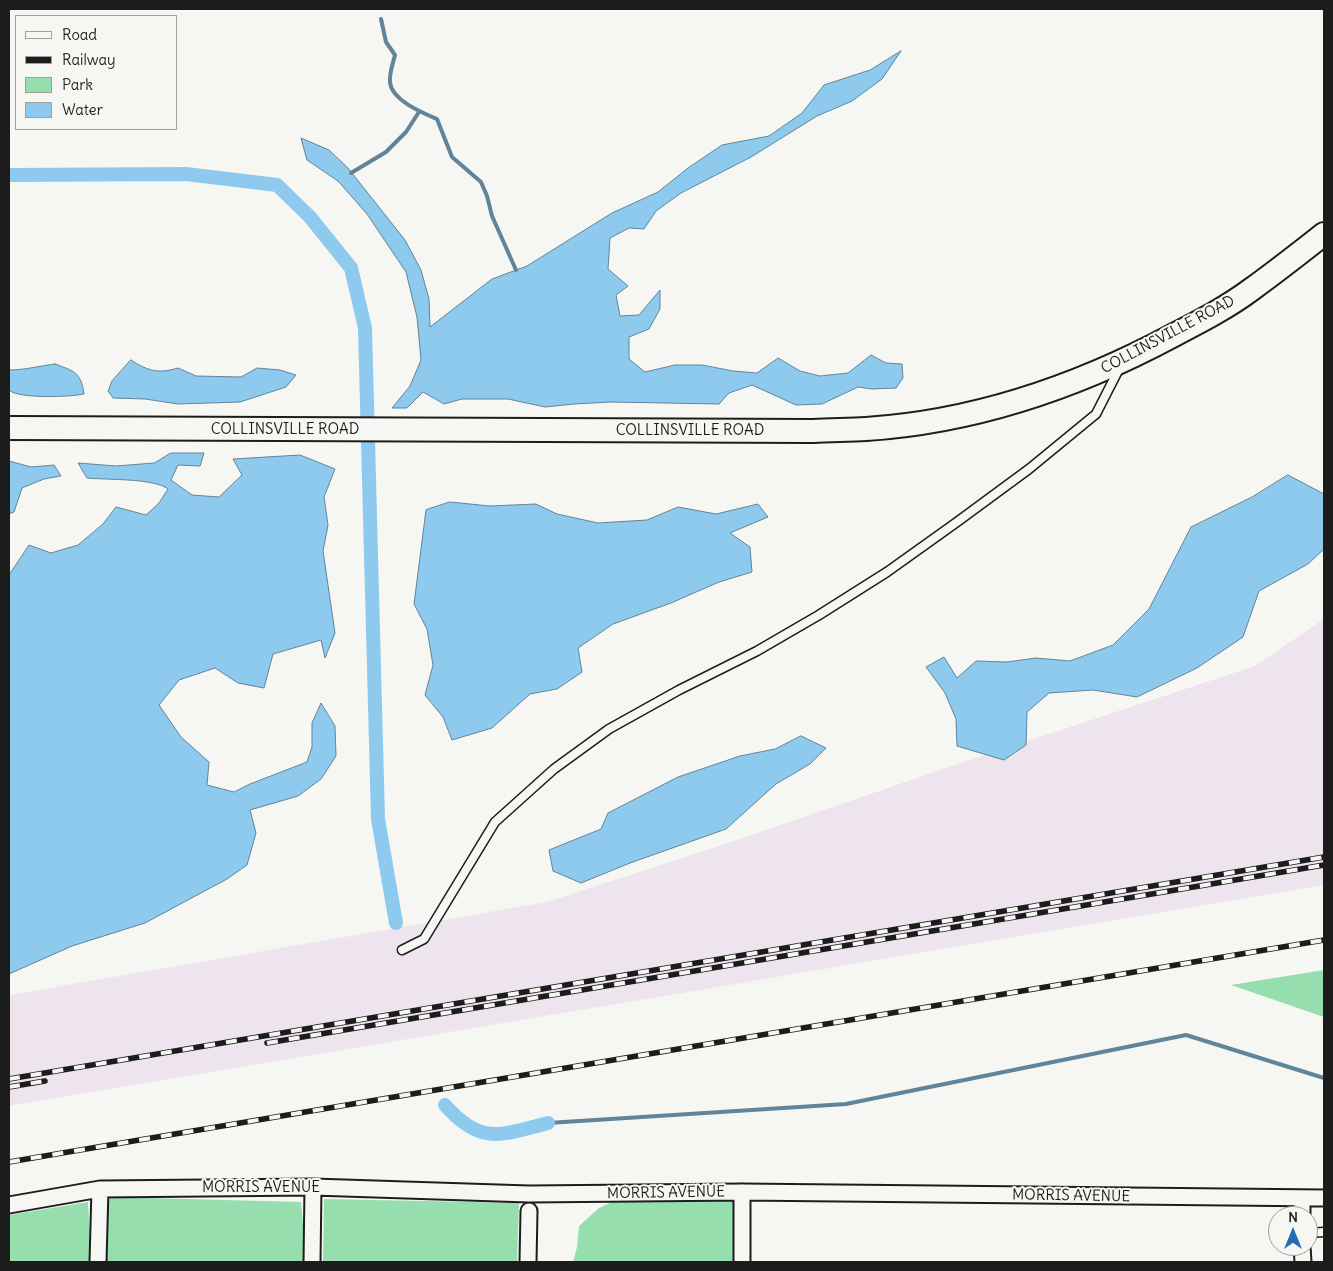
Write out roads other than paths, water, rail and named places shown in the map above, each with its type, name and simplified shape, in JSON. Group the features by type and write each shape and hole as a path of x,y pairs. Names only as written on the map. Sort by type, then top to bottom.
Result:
{"main road":[{"name":"COLLINSVILLE ROAD","path":"9,428 813,431 866,429 918,423 976,412 1059,387 1123,362 1207,318 1251,290 1324,235"}],"street":[{"name":"MORRIS AVENUE","path":"9,1205 100,1189 313,1187 529,1194 742,1192 1324,1198"},
{"path":"312,1262 313,1187"},
{"path":"98,1262 100,1189"},
{"path":"742,1192 742,1262"},
{"path":"1302,1198 1302,1206"},
{"path":"528,1262 529,1211"}],"lane":[{"path":"402,950 424,939 495,822 554,770 609,729 819,615 887,572 950,528 1029,469 1096,414 1123,362"}],"water":[{"path":"901,51 882,79 852,101 817,116 751,157 681,193 656,211 644,229 629,228 610,238 608,269 628,286 616,295 620,316 639,315 660,290 660,309 649,329 629,337 629,359 645,372 675,365 702,365 757,373 778,358 800,371 820,376 848,373 871,355 886,363 902,364 903,378 896,388 872,389 858,387 822,404 796,405 752,385 729,393 719,404 611,402 545,407 508,399 462,399 444,404 423,392 407,408 392,408 410,386 421,360 417,317 406,272 367,214 338,181 307,160 301,138 329,150 348,168 405,240 421,270 429,299 430,327 492,279 527,266 612,213 658,192 688,168 722,145 769,136 802,113 824,85 870,70"},
{"path":"131,360 153,370 165,371 178,368 196,376 241,377 257,368 280,370 296,375 286,387 240,402 178,404 145,399 113,398 108,391 112,381"},
{"path":"55,364 76,373 81,381 84,394 33,396 14,393 9,390 9,370"},
{"path":"171,453 204,453 200,466 178,465 171,480 192,495 219,497 242,475 233,459 300,455 335,469 324,497 328,525 323,551 335,633 325,658 321,640 273,654 264,688 238,683 215,668 179,680 159,705 181,737 209,762 207,785 234,792 307,762 312,747 312,723 321,703 335,726 336,756 321,779 298,796 250,810 256,833 247,865 227,879 145,923 72,946 9,974 9,575 29,545 51,553 78,545 103,524 116,507 146,515 159,503 168,489 161,485 141,481 87,478 78,463 116,466 154,463"},
{"path":"9,461 31,467 54,465 61,476 44,479 22,488 14,512 9,514"},
{"path":"1288,475 1324,494 1324,549 1308,564 1259,591 1243,637 1197,668 1137,697 1093,690 1049,693 1027,712 1026,745 1004,760 957,746 956,719 945,693 926,667 944,657 957,678 976,661 1007,662 1036,658 1070,661 1113,645 1149,609 1191,527 1252,497"},
{"path":"450,502 490,506 536,504 557,514 598,523 647,520 678,507 716,514 758,504 768,517 730,533 750,547 752,572 719,582 671,603 613,624 578,648 582,672 557,689 530,694 492,728 452,740 443,717 425,695 433,665 427,629 414,604 426,510"},
{"path":"801,736 826,748 810,764 776,784 726,829 630,863 581,883 553,871 549,850 601,829 608,813 678,777 740,756 775,749"}],"waterway":[{"path":"381,19 386,42 395,55 390,76 392,89 396,95 409,105 437,119 452,157 481,182 492,216 516,270"},
{"path":"351,173 386,152 406,132 419,112"},
{"path":"9,175 186,174 277,185 310,217 351,268 365,328 378,819 396,923"},
{"path":"548,1123 846,1104 1186,1035 1324,1078"},
{"path":"445,1105 470,1127 492,1134 517,1131 548,1123"}],"railway":[{"path":"9,1079 1324,857"},
{"path":"267,1043 1324,865"},
{"path":"9,1162 1324,940"},
{"path":"9,1087 45,1081"}]}
